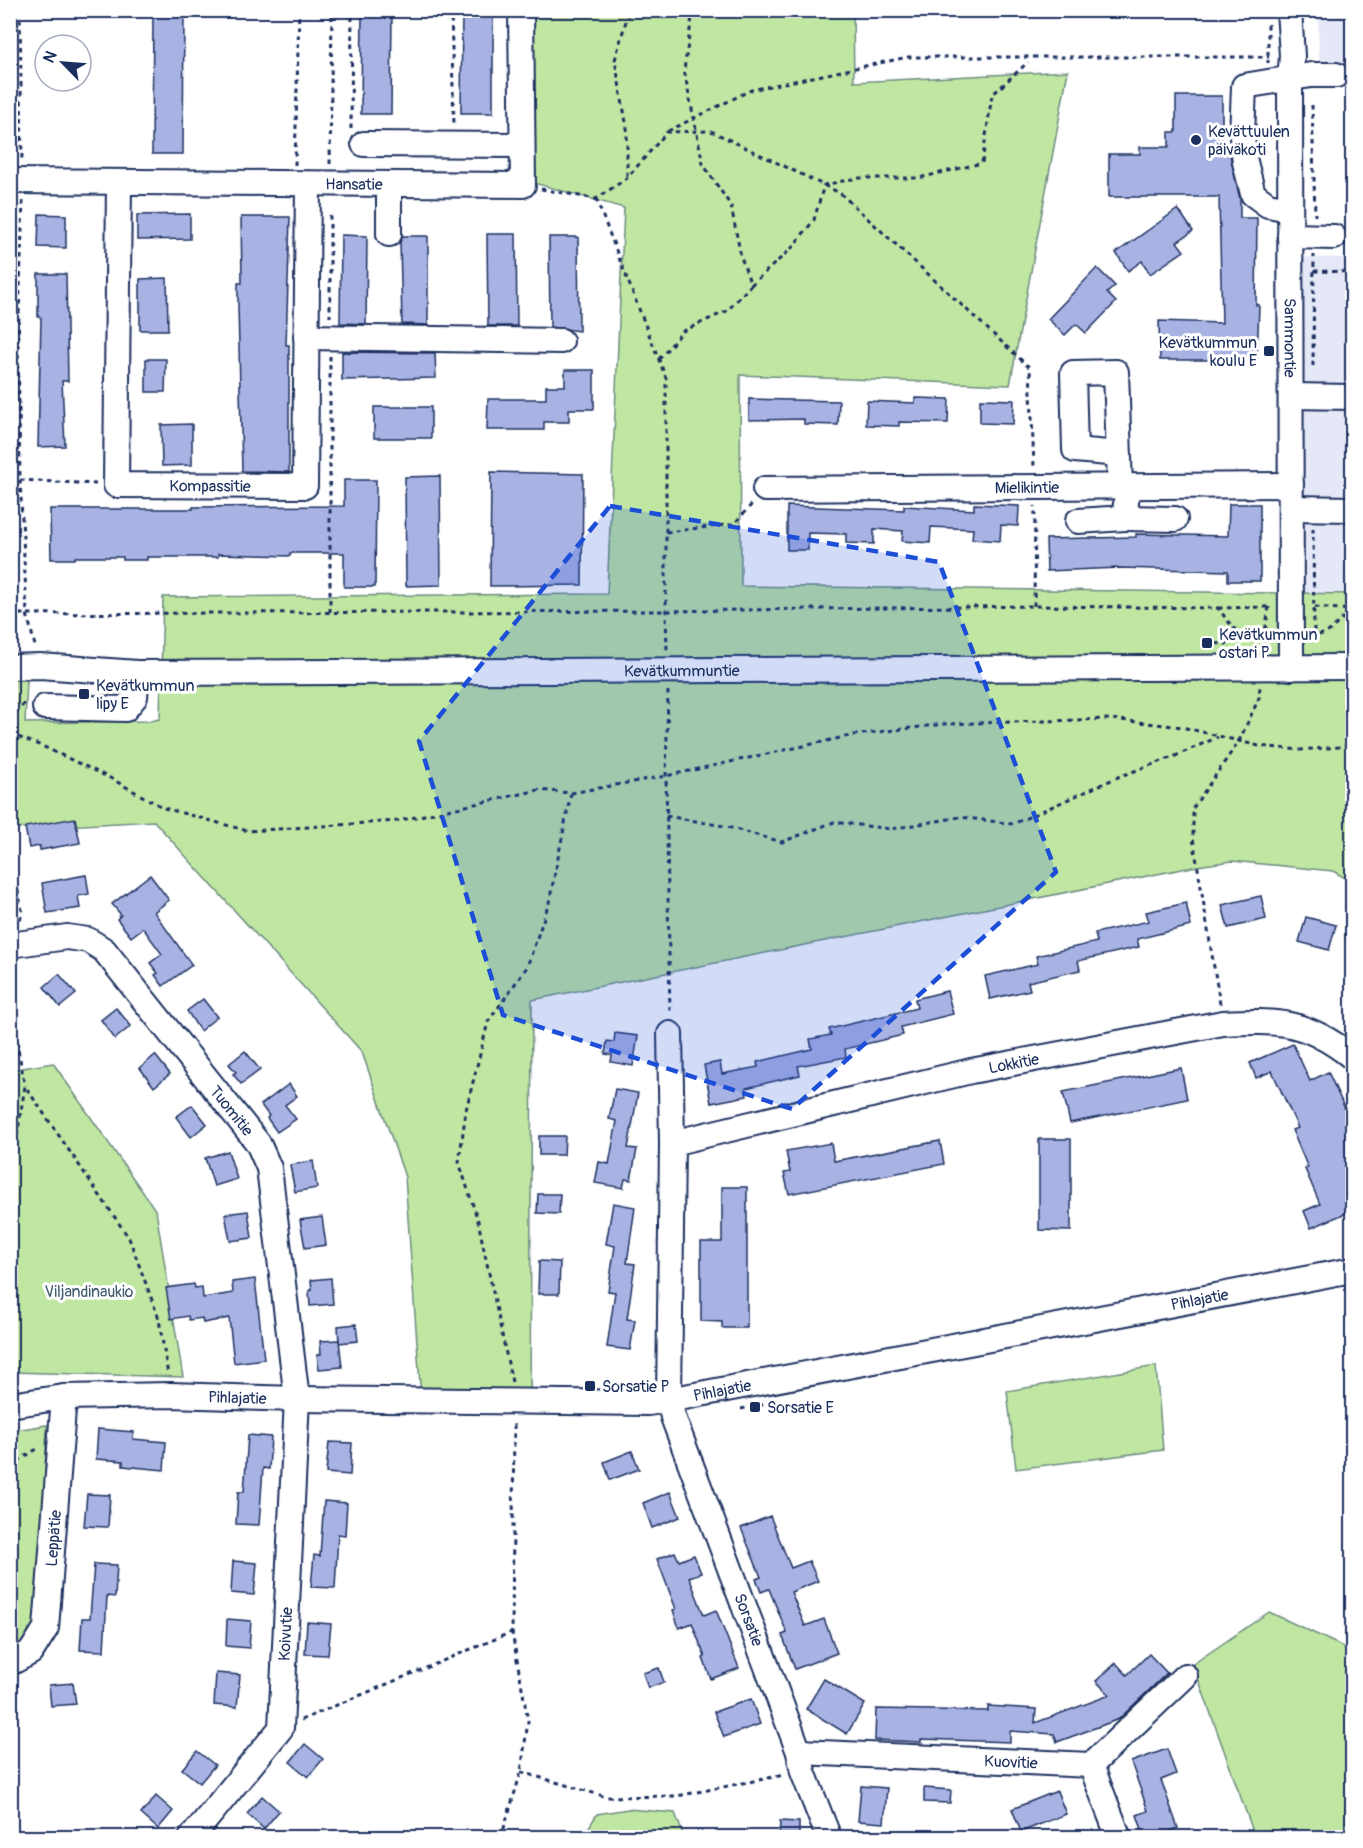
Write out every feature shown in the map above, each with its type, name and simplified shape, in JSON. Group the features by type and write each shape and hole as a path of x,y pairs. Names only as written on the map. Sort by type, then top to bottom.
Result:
{"street":[{"path":"521,10 523,185"},
{"name":"Sammontie","path":"1289,10 1298,70 1290,236 1302,396 1298,501 1303,637 1292,668"},
{"path":"1290,209 1268,205 1253,194 1242,137 1244,86 1298,70 1336,75"},
{"path":"364,144 522,146"},
{"name":"Hansatie","path":"17,182 523,185"},
{"path":"116,485 118,183"},
{"name":"Kompassitie","path":"116,485 305,486 318,338 311,185"},
{"path":"389,185 389,234"},
{"path":"1290,236 1325,237"},
{"path":"318,338 561,341"},
{"path":"1302,396 1353,397"},
{"path":"1119,454 1125,518"},
{"name":"Mielikintie","path":"765,489 1123,487 1298,501 1353,509"},
{"path":"1078,521 1125,518 1175,519"},
{"name":"Kevätkummuntie","path":"10,667 40,666 138,673 1353,667"},
{"path":"45,707 125,709 135,697 138,673"},
{"name":"Tuomitie","path":"10,945 66,937 88,940 104,950 258,1143 269,1168 297,1399"},
{"name":"Lokkitie","path":"672,1143 971,1071 1223,1023 1263,1021 1295,1025 1331,1040 1353,1057"},
{"path":"669,1400 672,1143 670,1034"},
{"name":"Pihlajatie","path":"10,1405 64,1397 171,1395 297,1399 648,1403 1353,1270"},
{"name":"Leppätie","path":"10,1663 31,1653 46,1628 64,1397"},
{"name":"Koivutie","path":"281,1728 297,1399"},
{"name":"Sorsatie","path":"669,1400 673,1417 829,1838"},
{"path":"1119,1838 1091,1765 1185,1676"},
{"path":"191,1838 281,1728"},
{"name":"Kuovitie","path":"801,1762 1091,1765"}],"path":[{"path":"20,10 21,140 17,182 18,342 20,480 27,614"},
{"path":"299,10 311,185 330,612"},
{"path":"311,185 332,10"},
{"path":"352,10 351,144 364,144"},
{"path":"451,10 456,145"},
{"path":"627,178 627,128 615,60 629,10"},
{"path":"693,10 684,70 703,165 731,206 741,257 751,285"},
{"path":"523,185 596,199 627,178 667,132 752,90 909,57 1298,70 1325,237 1314,271 1302,396"},
{"path":"824,185 857,178 919,178 982,163 992,95 1028,62"},
{"path":"667,132 711,131 840,193 1030,368"},
{"path":"10,139 21,140"},
{"path":"658,359 683,331 727,311 751,285 791,249 814,220 824,185"},
{"path":"596,199 666,378 668,670 666,816 670,1034"},
{"path":"1314,271 1353,272"},
{"path":"20,480 116,485"},
{"path":"666,532 734,524 765,489"},
{"path":"1298,501 1314,607 1303,637"},
{"path":"10,614 666,611 1034,606 1269,607"},
{"path":"1314,607 1352,610"},
{"path":"1218,608 1237,632 1264,638 1303,637 1327,633 1352,610"},
{"path":"1207,644 1226,644 1237,632"},
{"path":"1223,1023 1192,838 1193,808 1239,741 1259,698 1264,638"},
{"path":"10,734 42,746 110,778 164,808 248,831 397,821 538,790 571,793 666,776 854,735 944,724 1111,719 1182,727 1259,746 1300,750 1353,746"},
{"path":"666,816 724,826 782,842 834,822 891,829 960,817 1013,824 1118,777 1173,757 1220,736"},
{"path":"501,1838 521,1772 528,1721 512,1632 514,1419 517,1402 478,1221 459,1161 466,1110 488,1022 527,967 549,903 571,793"},
{"path":"10,1006 25,1086 10,1180"},
{"path":"25,1086 129,1238 159,1319 171,1395"},
{"path":"10,1466 61,1432"},
{"path":"281,1728 512,1632"},
{"path":"521,1772 607,1797 676,1796 801,1762"}],"highlighted area":[{"path":"610,506 939,562 1056,872 792,1109 503,1015 419,741"}],"shaded area":[{"path":"1318,11 1352,11 1352,63 1319,61"},
{"path":"1276,257 1352,258 1352,597 1277,597"}],"green space":[{"path":"532,11 853,11 854,82 1068,71 1010,385 740,375 741,586 1352,594 1352,882 1333,871 1232,861 1197,866 532,1000 530,1412 422,1412 405,1177 362,1052 154,821 11,829 11,676 27,679 25,723 149,721 160,719 163,597 607,594 624,208 534,183"},
{"name":"Viljandinaukio","path":"53,1063 156,1211 183,1377 11,1372 11,1070"},
{"path":"1156,1366 1163,1450 1016,1469 1007,1391"},
{"path":"47,1425 39,1612 31,1634 11,1651 11,1431"},
{"path":"1269,1612 1352,1651 1352,1837 1255,1837 1193,1664"},
{"path":"628,1809 675,1813 684,1837 583,1837 597,1814"}],"building":[{"path":"153,10 184,10 183,154 152,154"},
{"path":"362,10 392,10 391,114 361,114"},
{"path":"462,10 493,10 493,113 461,113"},
{"path":"1176,96 1222,96 1222,150 1229,150 1240,199 1240,218 1257,218 1256,305 1259,305 1257,360 1160,360 1159,321 1222,323 1219,197 1109,197 1109,154 1140,154 1140,147 1169,147 1169,132 1176,132"},
{"path":"1178,209 1193,231 1177,242 1184,251 1150,274 1142,261 1128,271 1116,253"},
{"path":"39,214 66,215 66,248 38,247"},
{"path":"190,214 190,239 137,240 137,215"},
{"path":"241,217 290,217 286,345 289,345 289,472 242,471 238,306 238,283 242,283"},
{"path":"487,234 516,234 517,326 488,326"},
{"path":"341,235 367,236 366,324 340,323"},
{"path":"403,236 428,236 428,325 402,324 400,242"},
{"path":"549,237 578,237 579,331 550,327"},
{"path":"1097,268 1115,286 1107,293 1116,302 1086,333 1076,324 1065,335 1048,319"},
{"path":"38,274 66,274 68,381 62,381 65,446 38,447 41,318 38,317"},
{"path":"167,278 168,330 140,330 140,279"},
{"path":"342,352 435,353 436,378 342,380"},
{"path":"146,359 166,359 165,392 146,392"},
{"path":"565,370 594,370 594,409 569,409 569,422 544,422 544,430 487,430 488,399 546,399 546,386 565,386"},
{"path":"915,398 949,399 948,423 899,422 899,426 866,425 867,401 915,403"},
{"path":"749,399 839,401 838,425 804,424 804,419 749,420"},
{"path":"980,399 1014,400 1013,424 980,423"},
{"path":"374,407 431,407 431,438 374,438"},
{"path":"192,424 192,465 162,466 161,425"},
{"path":"491,472 583,474 582,585 490,586"},
{"path":"440,476 441,585 406,586 405,477"},
{"path":"344,480 376,480 375,587 344,587 344,553 290,553 290,556 218,554 218,557 147,557 147,560 123,560 123,557 51,559 50,509 344,506"},
{"path":"974,504 1019,506 1018,526 1001,525 1000,541 972,539 973,529 931,527 930,543 902,541 903,531 874,529 874,544 846,543 846,534 808,533 808,550 787,550 787,506 904,510 904,506 974,510"},
{"path":"1229,504 1260,504 1260,581 1228,581 1228,571 1120,568 1047,571 1046,539 1136,537 1136,534 1228,536"},
{"path":"75,818 80,843 40,850 40,846 29,848 25,827"},
{"path":"86,875 89,894 78,896 80,908 47,913 42,883"},
{"path":"150,875 169,900 154,912 192,965 163,986 155,975 158,973 150,963 162,954 143,928 131,937 117,919 121,915 112,904"},
{"path":"1261,896 1266,919 1228,928 1222,905"},
{"path":"1186,903 1191,926 1137,939 1139,947 1078,961 1080,970 1028,982 1030,990 990,999 985,976 1038,964 1036,956 1097,942 1095,933 1149,921 1146,912"},
{"path":"1306,917 1336,925 1329,950 1299,942"},
{"path":"59,974 76,994 60,1007 44,987"},
{"path":"947,991 953,1014 901,1027 903,1035 845,1049 846,1057 798,1066 800,1075 746,1088 747,1096 711,1103 704,1065 720,1062 722,1074 758,1067 757,1062 812,1049 810,1039 831,1035 829,1029 917,1008 915,999"},
{"path":"203,999 217,1017 200,1031 187,1011"},
{"path":"116,1008 131,1026 115,1039 101,1020"},
{"path":"615,1033 638,1036 633,1066 611,1062 612,1055 605,1054 607,1041 614,1042"},
{"path":"1293,1044 1310,1081 1328,1072 1353,1126 1353,1210 1311,1228 1304,1211 1320,1204 1292,1130 1298,1128 1272,1071 1256,1078 1250,1063"},
{"path":"245,1051 260,1070 241,1084 233,1074 236,1072 229,1064"},
{"path":"155,1055 170,1074 154,1087 140,1068"},
{"path":"1181,1068 1187,1099 1070,1123 1063,1092"},
{"path":"289,1084 297,1096 285,1105 296,1119 277,1132 261,1105"},
{"path":"615,1089 638,1093 628,1148 637,1149 631,1180 625,1179 623,1188 595,1183 599,1162 609,1164 617,1121 609,1119"},
{"path":"192,1105 207,1124 191,1137 176,1117"},
{"path":"539,1136 565,1136 564,1155 539,1155"},
{"path":"1039,1139 1071,1139 1071,1231 1039,1230"},
{"path":"940,1141 944,1164 789,1194 784,1173 790,1172 786,1151 831,1143 834,1161"},
{"path":"228,1151 237,1179 214,1186 205,1158"},
{"path":"313,1161 317,1188 295,1192 290,1165"},
{"path":"722,1187 747,1187 747,1328 722,1328 722,1322 701,1321 701,1242 722,1242"},
{"path":"538,1194 560,1194 559,1214 537,1213"},
{"path":"613,1203 635,1207 627,1263 635,1264 627,1319 635,1320 630,1350 607,1347 615,1292 608,1291 615,1246 606,1244"},
{"path":"248,1211 252,1238 230,1241 225,1214"},
{"path":"322,1217 326,1245 305,1248 300,1220"},
{"path":"539,1261 560,1262 559,1294 538,1294"},
{"path":"331,1278 333,1304 310,1306 311,1280"},
{"path":"255,1279 264,1359 234,1363 229,1318 203,1323 202,1318 189,1320 188,1316 171,1319 166,1288 194,1284 195,1288 202,1287 203,1298 233,1293 232,1282"},
{"path":"356,1324 358,1341 339,1343 338,1326"},
{"path":"339,1340 342,1367 319,1369 317,1355 321,1354 320,1341"},
{"path":"98,1429 134,1432 133,1439 166,1442 164,1470 123,1466 123,1461 96,1459"},
{"path":"248,1435 271,1437 269,1469 263,1468 259,1525 236,1524 238,1492 244,1492"},
{"path":"329,1442 352,1443 350,1475 326,1473"},
{"path":"632,1451 639,1469 610,1480 604,1462"},
{"path":"670,1492 680,1517 652,1528 643,1503"},
{"path":"87,1494 110,1495 108,1527 84,1526"},
{"path":"324,1501 347,1503 345,1535 338,1534 335,1588 311,1587 314,1555 320,1556"},
{"path":"770,1516 791,1568 809,1561 818,1581 791,1592 805,1626 824,1619 837,1653 795,1669 782,1635 787,1633 769,1589 761,1592 756,1579 761,1577 741,1528"},
{"path":"675,1552 679,1561 694,1555 701,1573 689,1577 704,1615 716,1610 739,1668 711,1679 692,1623 679,1628 673,1610 676,1609 657,1559"},
{"path":"233,1561 257,1563 254,1595 231,1593"},
{"path":"94,1564 117,1565 115,1597 107,1596 104,1651 80,1650 82,1618 90,1618"},
{"path":"227,1619 251,1621 249,1648 226,1646"},
{"path":"307,1622 331,1624 328,1655 305,1654"},
{"path":"1149,1654 1167,1673 1119,1719 1057,1742 1054,1734 1010,1731 1010,1742 875,1740 876,1709 988,1711 988,1706 1036,1709 1035,1723 1110,1695 1096,1681 1116,1663 1127,1675"},
{"path":"659,1668 664,1682 648,1688 643,1673"},
{"path":"216,1673 240,1675 237,1707 214,1705"},
{"path":"824,1679 865,1704 847,1734 806,1709"},
{"path":"73,1683 76,1704 51,1706 49,1685"},
{"path":"751,1699 760,1724 724,1737 714,1712"},
{"path":"305,1744 323,1759 308,1777 290,1762"},
{"path":"1167,1749 1176,1774 1161,1780 1178,1828 1153,1838 1145,1838 1137,1815 1148,1811 1131,1762"},
{"path":"197,1751 215,1765 200,1783 182,1769"},
{"path":"861,1786 887,1788 884,1823 858,1821"},
{"path":"924,1788 951,1790 950,1803 924,1802"},
{"path":"1057,1791 1066,1814 1021,1832 1012,1809"},
{"path":"156,1796 173,1811 158,1829 141,1814"},
{"path":"262,1796 279,1811 264,1829 247,1814"},
{"path":"780,1821 799,1822 799,1838 779,1838"}],"place":[{"name":"Kevättuulen päiväkoti","path":"1196,140"},
{"name":"Kevätkummun koulu E","path":"1269,351"},
{"name":"Kevätkummun ostari P","path":"1207,643"},
{"name":"Kevätkummun lipy E","path":"84,694"},
{"name":"Sorsatie P","path":"590,1386"},
{"name":"Sorsatie E","path":"755,1407"}]}
